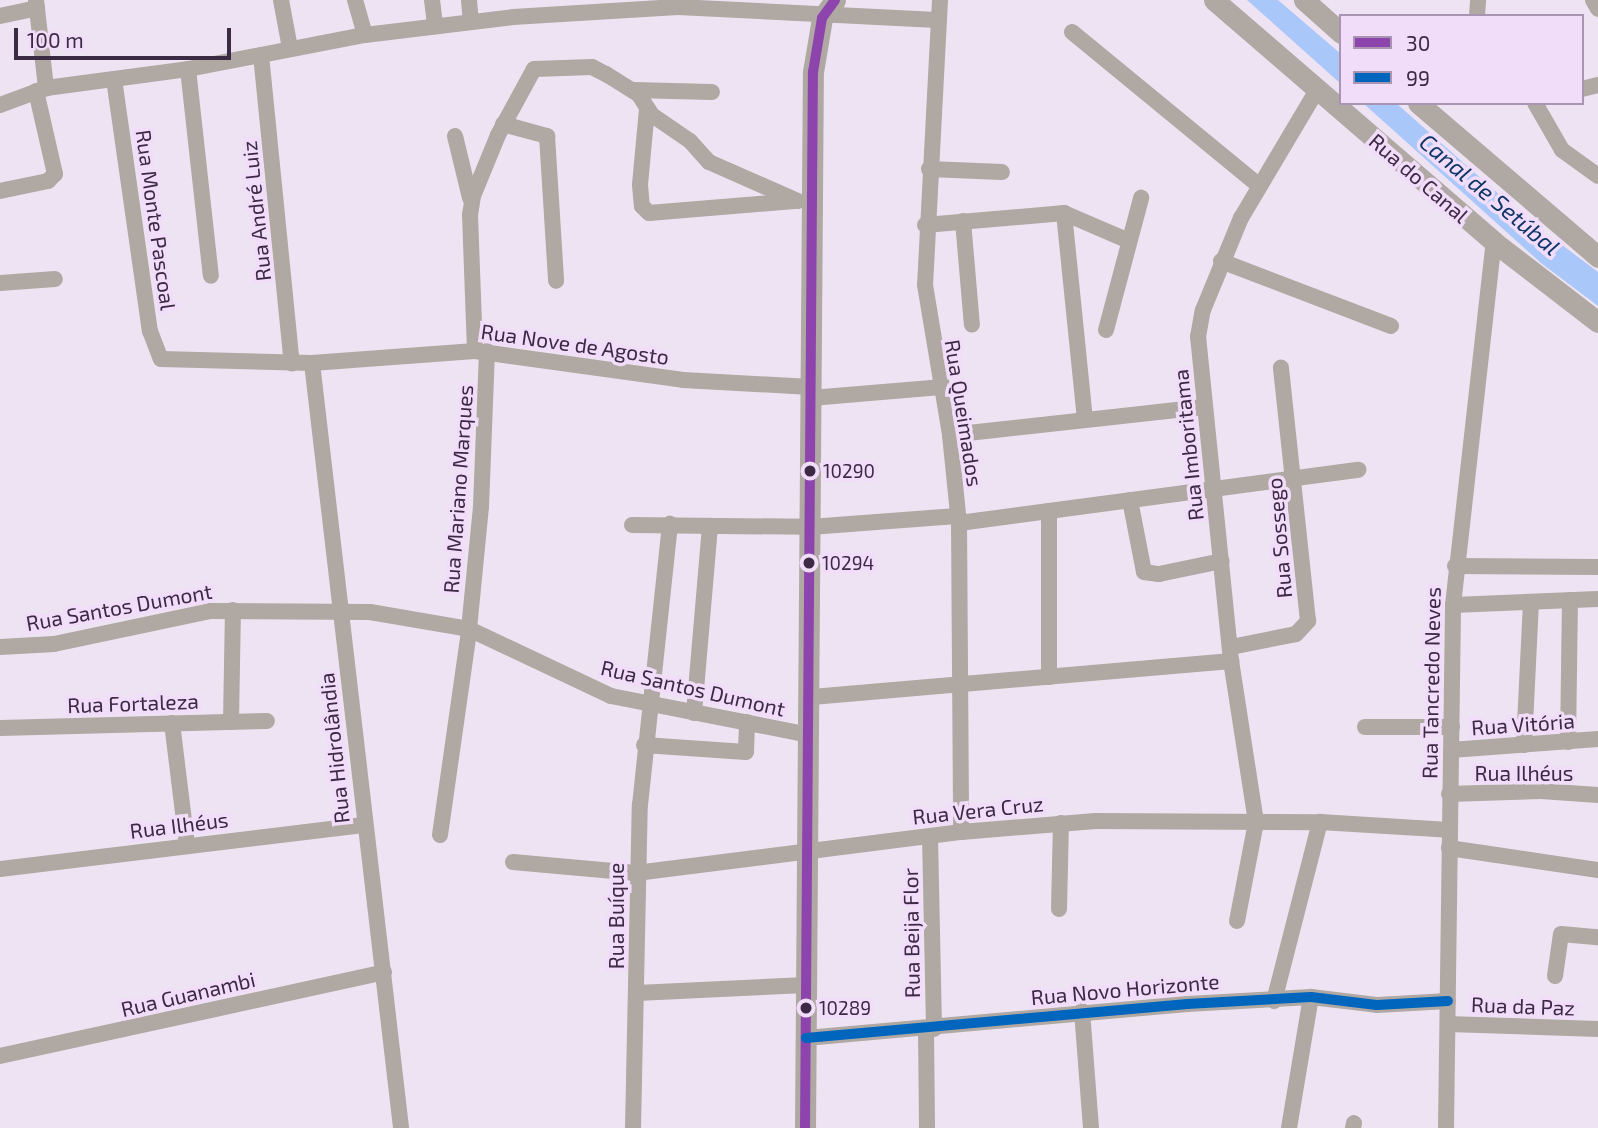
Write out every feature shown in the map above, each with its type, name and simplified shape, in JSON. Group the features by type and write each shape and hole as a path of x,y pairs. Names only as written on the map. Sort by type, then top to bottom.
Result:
{"street":[{"path":"281,0 290,48"},
{"path":"355,0 365,35"},
{"path":"432,0 435,25"},
{"path":"470,0 471,22"},
{"path":"805,1128 805,851 812,697 811,392 805,201 813,72 822,18 835,0"},
{"name":"Rua Queimados","path":"940,0 925,225 925,285 950,435 958,519 961,832"},
{"name":"Rua do Canal","path":"1214,0 1494,242 1598,322"},
{"path":"1304,0 1339,31"},
{"path":"1593,0 1598,9"},
{"path":"0,16 37,4 41,89 54,174 48,181 0,191"},
{"path":"0,105 41,89 188,69 290,48 435,25 678,7 822,18 937,20"},
{"path":"1072,32 1258,185"},
{"name":"Rua André Luiz","path":"261,55 292,363"},
{"name":"Rua Mariano Marques","path":"440,835 469,631 481,507 481,351 472,203 478,177 503,124 534,69 593,67 633,90"},
{"path":"188,69 211,276"},
{"name":"Rua Monte Pascoal","path":"114,79 154,349 167,360"},
{"path":"633,90 647,109 690,141 709,162 805,201"},
{"path":"633,90 712,92"},
{"name":"Rua Imboritama","path":"1237,921 1256,822 1231,654 1203,407 1198,337 1221,261 1258,185 1317,90"},
{"path":"1421,105 1598,257"},
{"path":"1540,105 1562,150 1598,176"},
{"path":"647,109 641,200 645,210 654,214 805,201"},
{"path":"503,124 547,136 556,281"},
{"path":"456,136 472,203"},
{"path":"929,169 1002,172"},
{"path":"1106,330 1141,198"},
{"path":"925,225 1064,213 1129,241"},
{"path":"1064,213 1085,418"},
{"path":"962,221 972,325"},
{"name":"Rua Tancredo Neves","path":"1446,1128 1449,794 1455,566 1494,242"},
{"path":"1221,261 1391,326"},
{"path":"0,284 55,279"},
{"name":"Rua Nove de Agosto","path":"167,360 312,363 481,351 683,380 811,392 941,387"},
{"name":"Rua Hidrolândia","path":"312,363 363,825 384,972 401,1128"},
{"name":"Rua Sossego","path":"1231,654 1296,634 1306,627 1295,478 1281,367"},
{"path":"950,435 1203,407"},
{"path":"632,524 810,527 958,519 1049,511 1214,487 1359,470"},
{"path":"1129,500 1144,572 1159,574 1222,561"},
{"path":"1049,511 1049,677"},
{"name":"Rua Buíque","path":"633,1128 637,993 636,873 644,745 651,705 670,524"},
{"path":"694,713 710,526"},
{"path":"1455,566 1598,567"},
{"path":"1453,605 1598,599"},
{"path":"1568,741 1570,600"},
{"path":"1524,745 1531,602"},
{"path":"232,722 233,610"},
{"name":"Rua Santos Dumont","path":"0,647 54,644 233,610 341,611 411,616 469,631 524,651 611,696 810,735"},
{"path":"812,697 1049,677 1231,654"},
{"name":"Rua Fortaleza","path":"0,728 267,721"},
{"path":"644,745 746,752 747,722"},
{"path":"172,723 187,845"},
{"path":"1366,727 1452,727"},
{"name":"Rua Vitória","path":"1451,750 1598,739"},
{"name":"Rua Ilhéus","path":"1449,794 1541,791 1598,795"},
{"path":"1274,1001 1320,822"},
{"name":"Rua Vera Cruz","path":"513,862 636,873 961,832 1061,823 1320,822 1449,830"},
{"path":"1059,909 1061,823"},
{"name":"Rua Ilhéus","path":"0,869 363,825"},
{"name":"Rua Beija Flor","path":"927,1128 930,836"},
{"path":"1449,848 1598,870"},
{"path":"1555,976 1561,934 1598,937"},
{"name":"Rua Guanambi","path":"0,1056 384,972"},
{"path":"637,993 806,985"},
{"path":"1289,1128 1311,997"},
{"name":"Rua Novo Horizonte","path":"806,1038 930,1029 1082,1011 1311,997 1377,1005 1448,1000"},
{"path":"1082,1011 1091,1128"},
{"name":"Rua da Paz","path":"1448,1024 1598,1029"}],"water":[{"path":"1247,0 1278,0 1339,52 1339,82"},
{"path":"1365,105 1398,105 1598,282 1598,306 1541,263"}],"waterway":[{"name":"Canal de Setúbal","path":"1558,252 1598,282"}],"transit line":[{"name":"30","path":"805,1128 813,72 822,18 835,0"},
{"name":"99","path":"806,1038 1187,1004 1311,997 1377,1005 1448,1001"}],"place":[{"name":"10290","path":"810,471"},
{"name":"10294","path":"809,563"},
{"name":"10289","path":"806,1008"}]}
